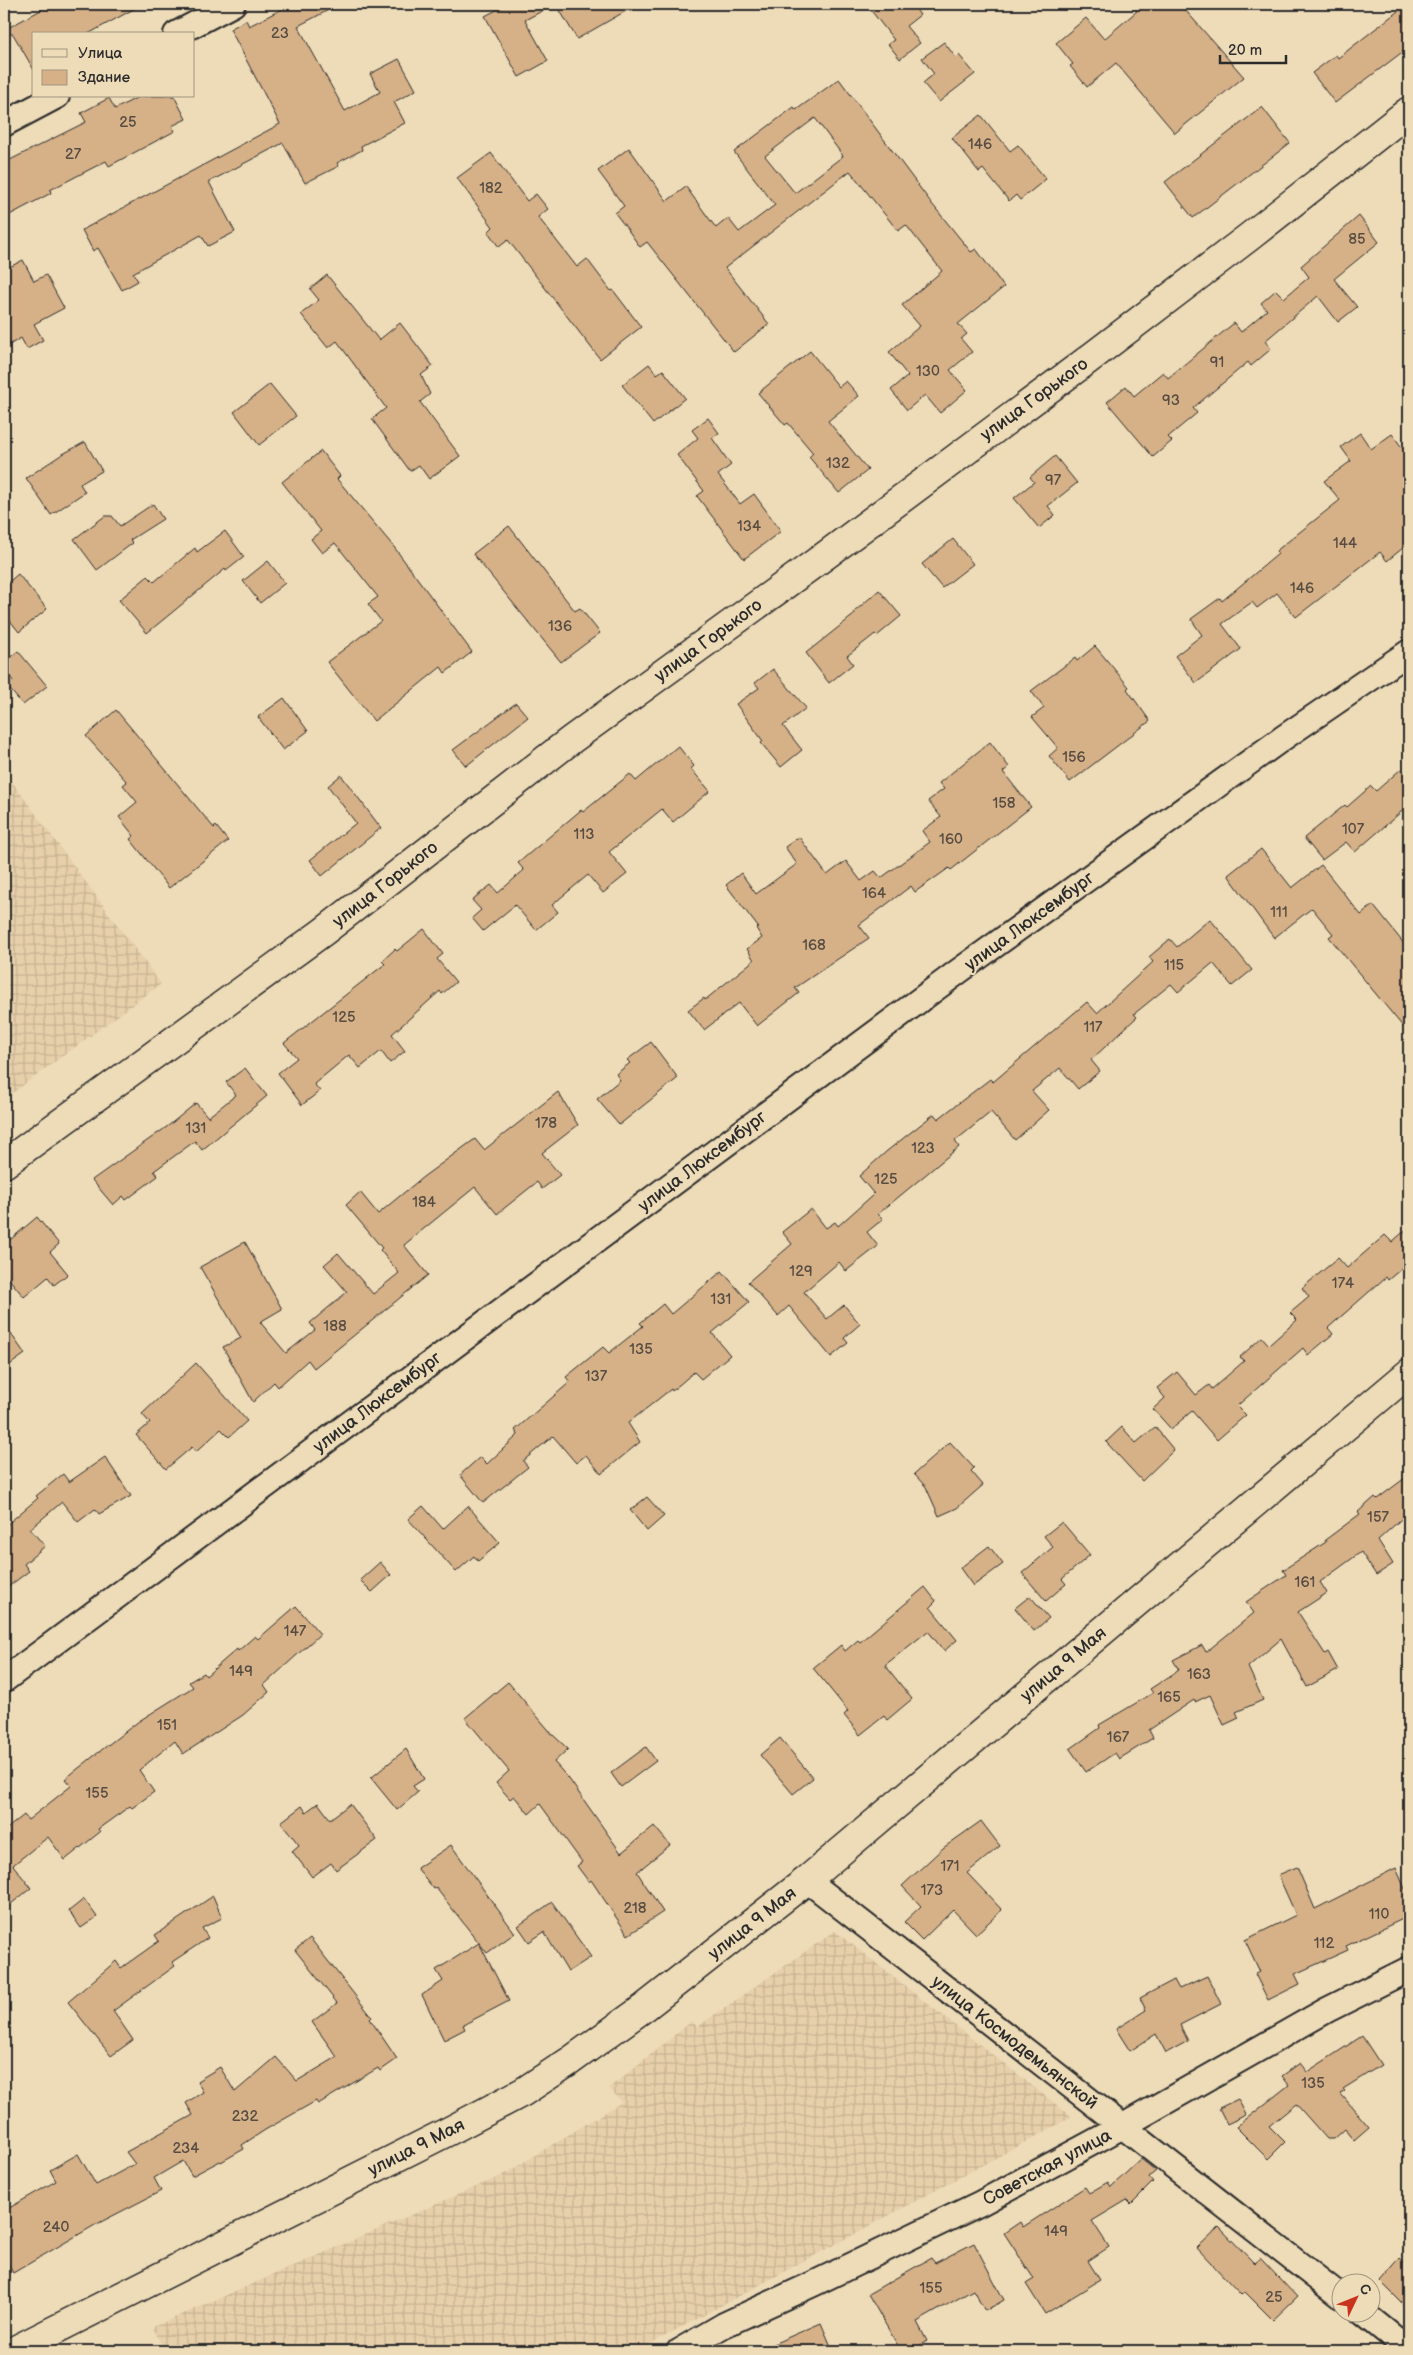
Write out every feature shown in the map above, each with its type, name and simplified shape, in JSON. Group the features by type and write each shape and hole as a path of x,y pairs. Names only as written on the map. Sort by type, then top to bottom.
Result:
{"street":[{"path":"180,32 233,4"},
{"path":"4,124 53,98"},
{"name":"улица Горького","path":"4,1164 323,932 571,740 826,555 1093,356 1249,237 1409,111"},
{"name":"улица Люксембург","path":"4,1680 959,971 1283,738 1409,652"},
{"name":"улица 9 Мая","path":"13,2351 522,2092 570,2061 645,2007 807,1880 1409,1374"},
{"name":"улица Космодемьянской","path":"807,1880 1330,2288"},
{"name":"Советская улица","path":"679,2351 724,2325 981,2203 1123,2126 1327,2010 1409,1969"},
{"path":"1374,2322 1409,2350"}],"shaded area":[{"path":"4,771 161,984 10,1095 4,1086"},
{"path":"835,1931 1072,2117 637,2351 164,2351 153,2327 501,2176 622,2102 609,2088 692,2021 697,2027"}],"building":[{"path":"52,4 143,4 92,32 32,32 32,67 13,34 4,34 4,30"},
{"path":"292,4 340,4 298,26 345,111 380,92 370,74 399,59 416,90 394,102 405,123 361,146 362,150 337,163 339,166 305,183 283,143 209,182 235,232 208,246 201,235 133,273 138,281 122,290 98,248 93,251 82,230 280,124 230,29 246,20 249,26"},
{"path":"508,4 555,4 525,20 548,61 519,77 485,16"},
{"path":"556,4 638,4 577,39"},
{"path":"866,4 912,4 920,15 906,26 920,43 900,59 888,44 894,40"},
{"path":"1131,4 1180,4 1244,77 1175,133 1116,63 1087,87 1070,66 1073,64 1056,43 1086,18 1104,39 1137,11"},
{"path":"1409,4 1409,47 1335,103 1312,73 1336,55 1338,58"},
{"path":"944,42 956,58 959,55 975,74 939,102 923,83 934,74 922,58"},
{"path":"839,79 932,204 971,252 976,249 1004,287 958,324 967,334 961,339 972,352 950,370 967,390 940,413 925,395 907,410 891,390 908,376 889,352 920,326 902,305 942,271 906,225 898,231 850,171 725,268 769,324 734,352 647,242 640,247 615,213 624,206 598,171 629,148 667,201 686,187 716,228 728,218 739,232 775,205 734,152 794,107 796,110","holes":["815,118 843,156 795,193 765,156"]},
{"path":"109,98 115,109 136,98 175,98 186,119 172,126 175,131 109,166 106,161 50,190 51,193 4,218 4,163 86,122 81,113"},
{"path":"1262,107 1290,143 1193,218 1165,182"},
{"path":"981,115 1010,151 1018,145 1046,179 1020,200 1016,195 1009,201 983,169 979,172 952,138"},
{"path":"491,153 527,201 536,194 548,209 538,217 577,267 587,259 641,327 600,359 508,240 499,247 488,232 493,227 457,178"},
{"path":"1359,216 1379,242 1334,279 1357,307 1338,322 1318,296 1265,341 1271,349 1251,366 1248,362 1193,408 1197,413 1168,437 1172,441 1153,457 1107,402 1126,386 1134,396 1163,372 1168,378 1234,323 1241,332 1267,310 1261,303 1276,290 1284,298 1309,277 1301,266"},
{"path":"23,260 34,281 46,275 64,308 34,324 43,340 27,349 21,338 4,348 4,270"},
{"path":"327,275 379,340 400,323 433,366 421,375 430,394 420,402 460,456 429,479 419,465 410,471 372,419 386,408 337,341 328,348 301,314 319,300 310,289"},
{"path":"810,351 839,387 846,381 859,396 828,421 868,470 839,493 809,457 813,453 788,423 785,425 758,393"},
{"path":"649,364 657,374 663,370 685,398 653,424 622,385"},
{"path":"270,384 296,416 259,445 234,412"},
{"path":"708,418 719,433 712,438 731,465 718,475 740,504 754,494 781,531 744,559 697,496 704,491 677,455 698,438 692,430"},
{"path":"1360,433 1371,449 1392,434 1409,457 1409,543 1387,561 1380,552 1296,617 1277,593 1257,608 1252,602 1222,624 1241,649 1196,683 1175,656 1202,635 1191,619 1220,598 1222,601 1278,554 1276,551 1340,500 1324,481 1351,461 1341,447"},
{"path":"85,442 102,471 80,484 85,492 51,515 26,478"},
{"path":"321,451 340,476 337,479 394,547 472,652 445,673 441,667 374,721 327,662 381,621 368,604 378,597 335,543 322,553 311,539 321,531 282,482"},
{"path":"1055,456 1077,483 1048,506 1055,515 1039,528 1014,498 1034,482 1030,477"},
{"path":"153,504 163,519 130,540 133,543 97,570 74,539 105,516 112,516 120,526"},
{"path":"509,526 575,611 580,608 600,633 561,662 473,554"},
{"path":"225,531 244,557 226,571 225,569 147,633 119,600 148,576 154,582 195,548 197,552"},
{"path":"953,539 973,564 942,588 922,564"},
{"path":"268,561 285,583 260,603 243,581"},
{"path":"18,574 47,609 19,632 4,613 4,586"},
{"path":"879,590 901,616 877,636 875,634 847,656 853,664 829,683 806,653 855,614 854,612"},
{"path":"1095,646 1129,687 1127,689 1150,721 1070,782 1049,756 1058,748 1032,717 1044,708 1031,691 1075,658 1077,661"},
{"path":"18,651 47,686 23,705 7,686 13,681 4,669 4,662"},
{"path":"773,669 806,708 783,726 802,750 781,767 761,743 763,741 736,704 759,688 755,683"},
{"path":"284,698 308,731 283,750 258,717"},
{"path":"516,703 528,717 466,766 453,750"},
{"path":"116,710 214,828 216,826 228,841 169,888 130,839 134,836 119,817 137,802 123,785 127,782 86,736"},
{"path":"990,742 1009,767 1003,772 1031,807 951,870 949,868 915,892 911,886 859,925 869,938 795,988 799,993 757,1026 739,1003 704,1030 688,1010 704,998 705,1000 754,960 747,949 762,938 756,928 758,927 726,885 741,873 756,894 797,864 785,847 799,837 827,875 846,861 861,881 875,871 881,878 930,842 922,831 941,817 928,801 944,789 939,783"},
{"path":"678,746 694,766 691,769 710,791 673,822 662,809 609,852 627,874 603,893 588,875 552,905 558,912 536,930 515,905 483,931 472,918 481,910 472,900 491,885 498,893 524,870 518,863 581,810 583,812 630,774 636,781"},
{"path":"1401,769 1409,779 1409,805 1355,852 1346,842 1322,860 1304,838 1345,805 1347,807 1371,786 1376,791"},
{"path":"341,775 381,828 322,876 310,860 356,823 328,786"},
{"path":"1261,849 1292,888 1321,865 1361,915 1373,905 1409,950 1409,1034 1329,937 1333,934 1312,908 1274,938 1228,875"},
{"path":"1210,919 1252,970 1232,986 1213,963 1178,992 1171,984 1134,1014 1137,1017 1091,1060 1100,1071 1078,1089 1060,1068 1032,1091 1049,1110 1015,1140 991,1112 955,1141 959,1147 878,1214 883,1219 867,1232 878,1246 846,1271 839,1262 804,1292 827,1319 844,1305 860,1324 844,1338 848,1343 831,1357 789,1306 778,1316 748,1282 792,1244 782,1232 811,1209 826,1228 835,1222 838,1226 874,1194 859,1176 887,1151 934,1114 938,1119 990,1079 993,1082 1087,1002 1097,1013 1153,962 1149,957 1170,939 1177,947"},
{"path":"424,929 443,954 437,959 456,982 442,994 440,991 392,1034 405,1051 390,1063 381,1051 360,1068 349,1055 314,1084 320,1091 302,1105 278,1073 297,1058 284,1043 385,964 382,961 395,949 397,951"},
{"path":"651,1042 678,1078 619,1125 597,1099 620,1080 616,1074 630,1063 627,1060"},
{"path":"245,1068 267,1096 202,1150 195,1141 154,1171 158,1176 126,1200 123,1196 113,1205 92,1180 168,1126 196,1103 208,1117 236,1095 226,1082"},
{"path":"558,1092 578,1125 542,1153 560,1175 542,1189 537,1182 497,1214 475,1187 404,1245 428,1275 314,1368 308,1360 278,1387 274,1382 253,1402 223,1347 241,1338 200,1267 245,1242 282,1309 260,1322 286,1353 315,1330 310,1323 347,1292 324,1265 338,1253 373,1294 399,1273 380,1250 382,1248 346,1205 360,1192 378,1214 423,1177 475,1139 484,1150"},
{"path":"37,1217 59,1244 50,1252 68,1274 54,1285 48,1277 24,1297 4,1273 4,1245"},
{"path":"1409,1227 1409,1262 1388,1280 1386,1277 1328,1328 1333,1334 1308,1355 1303,1348 1237,1406 1246,1415 1217,1440 1192,1411 1171,1429 1153,1409 1165,1398 1157,1388 1177,1372 1196,1395 1209,1385 1212,1389 1244,1361 1240,1357 1262,1337 1269,1345 1297,1320 1290,1313 1309,1297 1302,1288 1338,1258 1347,1268 1385,1235 1392,1242"},
{"path":"722,1271 749,1302 712,1333 730,1355 701,1379 694,1372 672,1391 671,1389 628,1423 640,1442 601,1474 586,1455 576,1463 553,1436 523,1461 528,1467 483,1503 460,1475 480,1457 487,1464 518,1435 515,1430 570,1382 566,1377 603,1347 609,1353 643,1326 640,1323 663,1304 671,1314"},
{"path":"4,1324 25,1354 4,1369"},
{"path":"196,1363 247,1421 229,1437 221,1429 196,1452 192,1447 166,1469 136,1435 150,1423 142,1414"},
{"path":"1122,1427 1136,1443 1155,1427 1174,1450 1142,1481 1106,1442"},
{"path":"950,1442 974,1468 971,1471 983,1485 957,1508 939,1516 926,1487 914,1474"},
{"path":"105,1457 131,1496 99,1514 95,1509 78,1522 62,1502 30,1529 45,1546 24,1564 29,1571 4,1590 4,1527 38,1498 36,1496 63,1474 69,1482"},
{"path":"1409,1475 1409,1512 1378,1540 1393,1564 1376,1575 1361,1552 1320,1582 1327,1593 1298,1612 1325,1654 1328,1652 1338,1670 1307,1687 1281,1639 1248,1667 1263,1700 1236,1712 1239,1718 1224,1725 1210,1695 1195,1702 1194,1700 1149,1730 1153,1738 1119,1759 1115,1753 1086,1772 1070,1749 1100,1728 1099,1725 1153,1693 1150,1689 1179,1670 1173,1660 1202,1645 1206,1652 1254,1613 1246,1602 1286,1575 1283,1570 1326,1542 1325,1540 1360,1514 1358,1512 1375,1497 1377,1499"},
{"path":"647,1497 664,1516 647,1531 630,1510"},
{"path":"423,1506 443,1529 468,1506 500,1543 478,1561 474,1556 456,1572 408,1519"},
{"path":"1062,1522 1090,1555 1062,1579 1066,1584 1046,1601 1022,1573 1053,1547 1044,1536"},
{"path":"989,1546 1003,1564 973,1586 960,1568"},
{"path":"380,1562 391,1575 372,1592 360,1580"},
{"path":"925,1587 936,1601 930,1607 957,1640 944,1651 928,1631 885,1665 912,1699 887,1720 884,1716 860,1735 844,1715 848,1711 813,1668 841,1645 845,1651 858,1640 860,1642"},
{"path":"1030,1596 1049,1618 1034,1631 1015,1608"},
{"path":"296,1606 320,1634 264,1685 269,1692 243,1715 183,1754 175,1741 139,1770 154,1792 132,1808 130,1806 98,1829 100,1832 65,1860 48,1837 13,1865 31,1888 11,1904 4,1895 4,1831 24,1815 28,1820 71,1786 65,1779 139,1721 193,1687 189,1682 204,1673 206,1676 255,1636 258,1639"},
{"path":"508,1682 553,1735 568,1749 554,1762 569,1779 621,1853 654,1826 670,1845 637,1872 663,1912 628,1935 591,1880 589,1882 577,1866 582,1862 540,1804 529,1814 514,1796 510,1799 496,1783 509,1771 465,1718"},
{"path":"780,1738 813,1778 793,1794 760,1755"},
{"path":"646,1747 656,1761 621,1787 611,1773"},
{"path":"406,1749 424,1779 413,1786 418,1792 397,1810 371,1778"},
{"path":"318,1803 330,1819 350,1804 377,1840 336,1870 331,1863 312,1877 292,1851 299,1845 281,1822 302,1806 306,1812"},
{"path":"981,1821 1000,1846 967,1873 1002,1910 976,1934 953,1910 922,1940 904,1922 921,1906 902,1886 943,1848"},
{"path":"451,1845 515,1933 487,1953 436,1888 434,1889 417,1868"},
{"path":"1297,1867 1315,1909 1396,1868 1409,1898 1409,1916 1346,1946 1348,1950 1295,1974 1300,1984 1268,2000 1255,1974 1260,1972 1245,1940 1296,1915 1278,1875"},
{"path":"213,1896 222,1918 202,1928 208,1938 172,1962 175,1966 113,2011 133,2040 111,2056 68,2002 116,1961 121,1968 159,1941 155,1935"},
{"path":"84,1899 97,1917 81,1928 69,1911"},
{"path":"552,1902 591,1957 568,1972 544,1932 529,1942 518,1926"},
{"path":"310,1938 372,2017 370,2019 397,2059 380,2071 378,2068 318,2104 316,2101 265,2130 242,2145 244,2149 192,2176 183,2161 154,2178 161,2191 95,2225 13,2273 4,2256 4,2211 56,2181 50,2170 78,2154 96,2185 135,2164 126,2152 193,2115 186,2103 203,2092 197,2081 220,2067 235,2092 276,2057 297,2081 337,2057 312,2022 337,2003 295,1950"},
{"path":"479,1943 509,2001 463,2025 465,2029 444,2040 422,1995 443,1981 436,1970"},
{"path":"1207,1976 1221,2004 1180,2025 1188,2041 1166,2053 1156,2034 1130,2051 1116,2029 1146,2010 1140,1998 1174,1980 1179,1989"},
{"path":"1362,2036 1381,2065 1343,2089 1345,2091 1341,2094 1369,2127 1354,2140 1345,2129 1334,2139 1327,2139 1296,2104 1269,2126 1285,2142 1268,2159 1236,2127 1289,2085 1282,2076 1300,2063 1307,2072"},
{"path":"1238,2099 1246,2115 1227,2124 1219,2108"},
{"path":"1141,2159 1156,2171 1149,2177 1153,2182 1131,2204 1127,2200 1092,2221 1109,2247 1088,2261 1100,2280 1045,2314 1026,2284 1034,2279 1004,2233 1020,2222 1023,2227 1085,2187 1089,2193 1108,2182 1111,2187"},
{"path":"1219,2227 1254,2263 1260,2258 1297,2297 1273,2320 1245,2292 1241,2295 1197,2248"},
{"path":"974,2243 1004,2300 985,2311 973,2290 917,2322 927,2341 910,2351 901,2351 868,2294 931,2258 935,2263"},
{"path":"1400,2258 1409,2267 1409,2310 1380,2281"},
{"path":"821,2323 833,2351 757,2351"}]}
